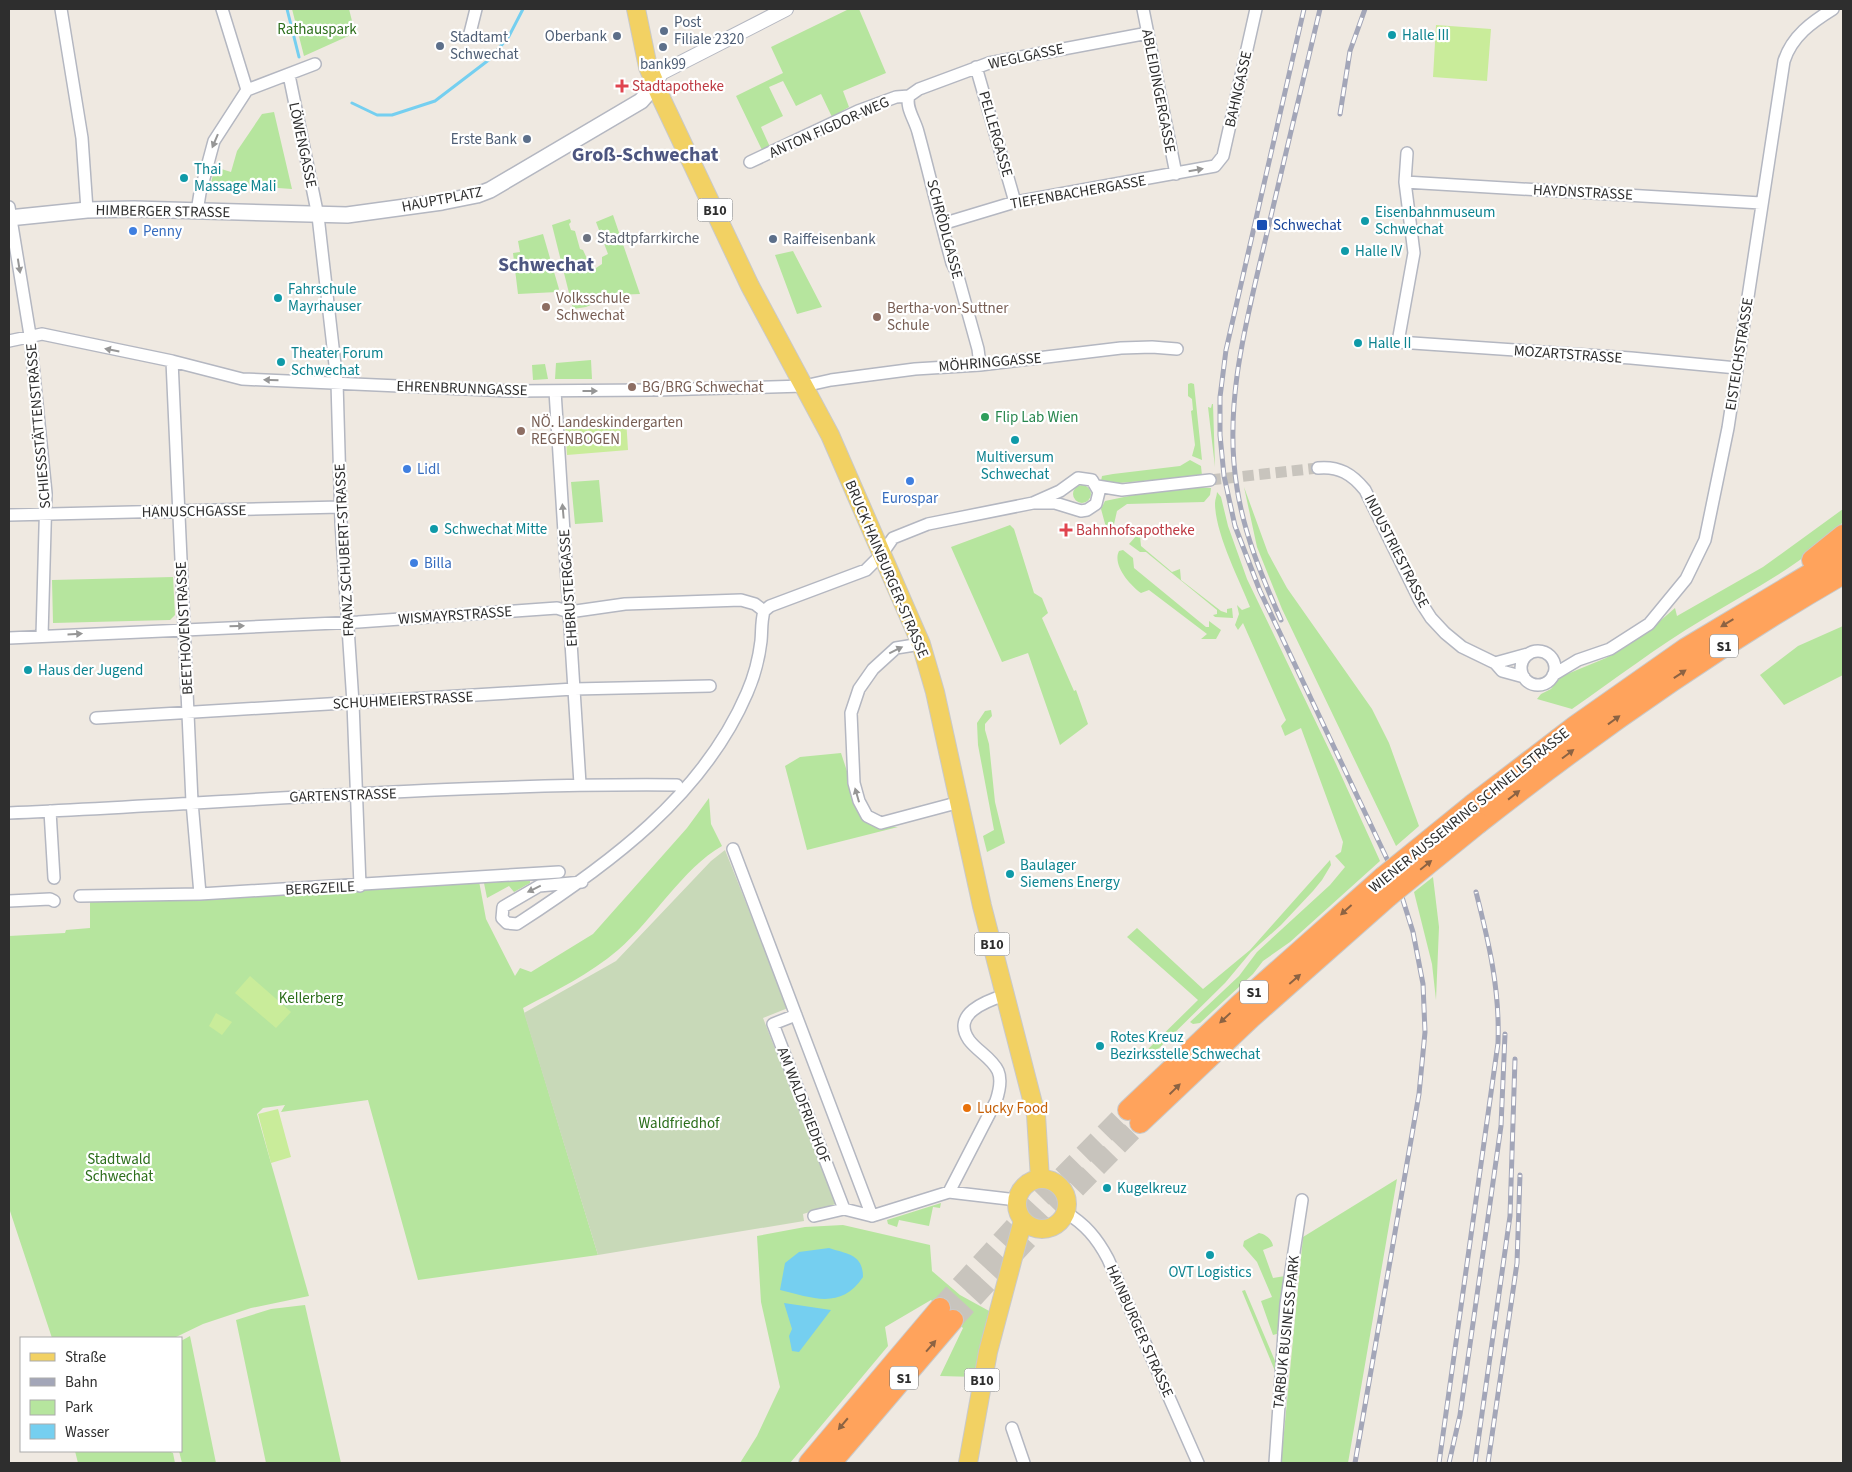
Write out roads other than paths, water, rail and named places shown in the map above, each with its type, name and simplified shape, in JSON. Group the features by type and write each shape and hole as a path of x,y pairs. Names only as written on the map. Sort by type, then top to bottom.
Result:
{"highway":[{"path":"1769,597 1785,578 1843,535"},
{"name":"WIENER AUSSENRING SCHNELLSTRASSE","path":"1134,1117 1251,1018 1386,887 1476,813 1529,760 1686,648 1843,554"},
{"name":"WIENER AUSSENRING SCHNELLSTRASSE","path":"1476,813 1549,768 1695,663 1843,574"},
{"path":"1809,594 1825,594 1843,585"},
{"name":"S1","path":"809,1463 947,1314 831,1463"}],"main road":[{"name":"B10","path":"636,9 648,67 655,85"},
{"name":"BRUCK HAINBURGER-STRASSE","path":"655,85 750,286 830,435 921,644 935,692 982,906 1036,1115 1040,1179"},
{"name":"HAUPTPLATZ","path":"318,216 346,215 442,202 477,195 490,190 641,101 655,85"},
{"name":"HIMBERGER STRASSE","path":"10,215 87,210 197,211 318,216"},
{"path":"1018,1200 1025,1185 1040,1179 1050,1180 1058,1185 1064,1193 1067,1202 1062,1218 1052,1226 1039,1228 1023,1220"},
{"name":"B10","path":"968,1463 988,1352 1023,1220 1018,1211 1018,1200"},
{"name":"B10","path":"1006,1288 1039,1228"}],"street":[{"path":"61,9 82,138 87,210"},
{"path":"222,9 247,90"},
{"path":"470,33 476,9"},
{"path":"655,85 661,73 786,9"},
{"name":"ABLEIDINGERGASSE","path":"1144,9 1176,174"},
{"name":"BAHNGASSE","path":"1216,166 1223,156 1256,9"},
{"name":"EISTEICHSTRASSE","path":"1553,675 1578,660 1610,649 1648,624 1673,597 1692,568 1705,540 1711,520 1737,368 1761,203 1786,54 1801,32 1833,9"},
{"name":"WEGLGASSE","path":"909,96 919,89 976,67 1006,59 1148,33"},
{"path":"197,211 214,141 247,90 315,64"},
{"name":"PELLERGASSE","path":"976,67 1015,202"},
{"name":"LÖWENGASSE","path":"289,75 318,216"},
{"name":"ANTON FIGDOR-WEG","path":"750,162 858,111 896,97 909,96"},
{"name":"SCHRÖDLGASSE","path":"909,96 908,106 920,141 978,349 980,365"},
{"path":"1405,182 1407,153"},
{"name":"TIEFENBACHERGASSE","path":"942,224 1015,202 1216,166"},
{"name":"HAYDNSTRASSE","path":"1405,182 1761,203"},
{"name":"MOZARTSTRASSE","path":"1405,182 1414,252 1398,342 1631,358 1737,368"},
{"name":"SCHIESSSTÄTTENSTRASSE","path":"10,215 30,335 46,514 42,636"},
{"name":"FRANZ SCHUBERT-STRASSE","path":"318,216 337,382 341,507 353,703 360,886"},
{"name":"EHRENBRUNNGASSE","path":"9,341 30,335 42,334 172,361 242,379 555,391 804,386"},
{"name":"MÖHRINGGASSE","path":"804,386 831,380 1121,348 1152,347 1177,349"},
{"name":"BEETHOVENSTRASSE","path":"172,361 192,802 200,894"},
{"name":"EHBRUSTERGASSE","path":"555,391 580,784"},
{"name":"INDUSTRIESTRASSE","path":"1318,468 1336,468 1355,477 1365,490 1420,601 1431,618 1445,633 1462,647 1484,660 1495,663 1502,670 1524,677"},
{"path":"1033,503 1078,478 1085,478 1097,486 1122,490 1210,480"},
{"path":"1069,484 1066,496 1071,506"},
{"path":"582,882 539,886 503,906 502,918 507,923 517,924 582,882 655,819 718,749 748,692 760,642 761,622 764,611 770,606 866,570 882,554 893,538 928,524 1033,503 1055,503 1071,506 1081,511 1088,510 1096,504 1099,498 1097,486"},
{"path":"1099,498 1107,497 1122,490"},
{"name":"HANUSCHGASSE","path":"9,515 341,507"},
{"name":"WISMAYRSTRASSE","path":"9,638 183,628 348,622 557,608 569,612 625,604 740,600 755,604 764,611"},
{"path":"921,644 896,648 878,664 860,688 851,713 854,783 859,802 867,816 881,823 960,802"},
{"path":"1495,663 1528,654 1538,652 1551,658 1554,667 1553,675 1548,682 1540,685 1532,684 1524,677 1521,667 1528,654"},
{"name":"EISTEICHSTRASSE","path":"1551,658 1562,661 1573,658 1578,660"},
{"name":"SCHUHMEIERSTRASSE","path":"96,718 574,689 710,686"},
{"name":"GARTENSTRASSE","path":"9,813 192,802 580,784 677,785"},
{"path":"50,811 54,878"},
{"name":"AM WALDFRIEDHOF","path":"733,849 872,1216"},
{"name":"BERGZEILE","path":"80,896 200,894 360,886 559,872"},
{"path":"9,901 50,899 54,901"},
{"path":"949,1192 996,1101 1000,1087 998,1070 969,1040 965,1030 965,1020 974,1009 987,1000 1005,995"},
{"name":"AM WALDFRIEDHOF","path":"796,1015 772,1024 844,1209"},
{"path":"814,1216 844,1209 872,1216 949,1192 1018,1200"},
{"name":"TARBUK BUSINESS PARK","path":"1275,1463 1286,1304 1302,1200"},
{"name":"HAINBURGER STRASSE","path":"1065,1212 1080,1221 1097,1237 1198,1463"},
{"path":"1012,1428 1024,1463"}],"water":[{"path":"829,1248 857,1259 862,1269 863,1277 854,1287 836,1298 826,1299 780,1290 785,1263 799,1252"},
{"path":"784,1303 831,1310 799,1352 792,1351 789,1336 792,1329"}],"waterway":[{"path":"287,9 299,57"},
{"path":"352,103 377,115 392,115 435,101 490,59 509,36 523,9"}],"tunnel":[{"path":"1210,480 1318,468"},
{"path":"940,1308 1037,1202 1128,1110"},
{"path":"953,1320 1051,1214 1140,1123"}],"railway":[{"path":"1304,9 1226,350 1220,397 1220,435 1224,476 1235,526 1260,591 1396,878 1413,932 1423,984 1425,1032 1419,1094 1355,1463"},
{"path":"1281,620 1244,522 1233,456 1233,424 1239,361 1245,330 1320,9"},
{"path":"1340,114 1350,51 1365,9"},
{"path":"1439,1463 1498,1043 1495,985 1489,948 1476,892"},
{"path":"1449,1463 1460,1415 1501,1126 1505,1034"},
{"path":"1475,1463 1510,1216 1515,1059"},
{"path":"1488,1463 1517,1263 1520,1175"}],"place":[{"name":"Post Filiale 2320","path":"664,31"},
{"name":"Halle III","path":"1392,35"},
{"name":"Oberbank","path":"617,36"},
{"name":"Stadtamt Schwechat","path":"440,46"},
{"name":"bank99","path":"663,47"},
{"name":"Stadtapotheke","path":"622,86"},
{"name":"Erste Bank","path":"527,139"},
{"name":"Thai Massage Mali","path":"184,178"},
{"name":"Eisenbahnmuseum Schwechat","path":"1365,221"},
{"name":"Schwechat","path":"1262,225"},
{"name":"Penny","path":"133,231"},
{"name":"Stadtpfarrkirche","path":"587,238"},
{"name":"Raiffeisenbank","path":"773,239"},
{"name":"Halle IV","path":"1345,251"},
{"name":"Fahrschule Mayrhauser","path":"278,298"},
{"name":"Volksschule Schwechat","path":"546,307"},
{"name":"Bertha-von-Suttner Schule","path":"877,317"},
{"name":"Halle II","path":"1358,343"},
{"name":"Theater Forum Schwechat","path":"281,362"},
{"name":"BG/BRG Schwechat","path":"632,387"},
{"name":"Flip Lab Wien","path":"985,417"},
{"name":"NÖ. Landeskindergarten REGENBOGEN","path":"521,431"},
{"name":"Multiversum Schwechat","path":"1015,440"},
{"name":"Lidl","path":"407,469"},
{"name":"Eurospar","path":"910,481"},
{"name":"Schwechat Mitte","path":"434,529"},
{"name":"Bahnhofsapotheke","path":"1066,530"},
{"name":"Billa","path":"414,563"},
{"name":"Haus der Jugend","path":"28,670"},
{"name":"Baulager Siemens Energy","path":"1010,874"},
{"name":"Rotes Kreuz Bezirksstelle Schwechat","path":"1100,1046"},
{"name":"Lucky Food","path":"967,1108"},
{"name":"Kugelkreuz","path":"1107,1188"},
{"name":"OVT Logistics","path":"1210,1255"}],"district":[{"name":"Groß-Schwechat","path":"645,154"},
{"name":"Schwechat","path":"546,264"}],"park label":[{"name":"Rathauspark","path":"317,29"},
{"name":"Kellerberg","path":"311,998"},
{"name":"Waldfriedhof","path":"679,1123"},
{"name":"Stadtwald Schwechat","path":"119,1168"}]}
